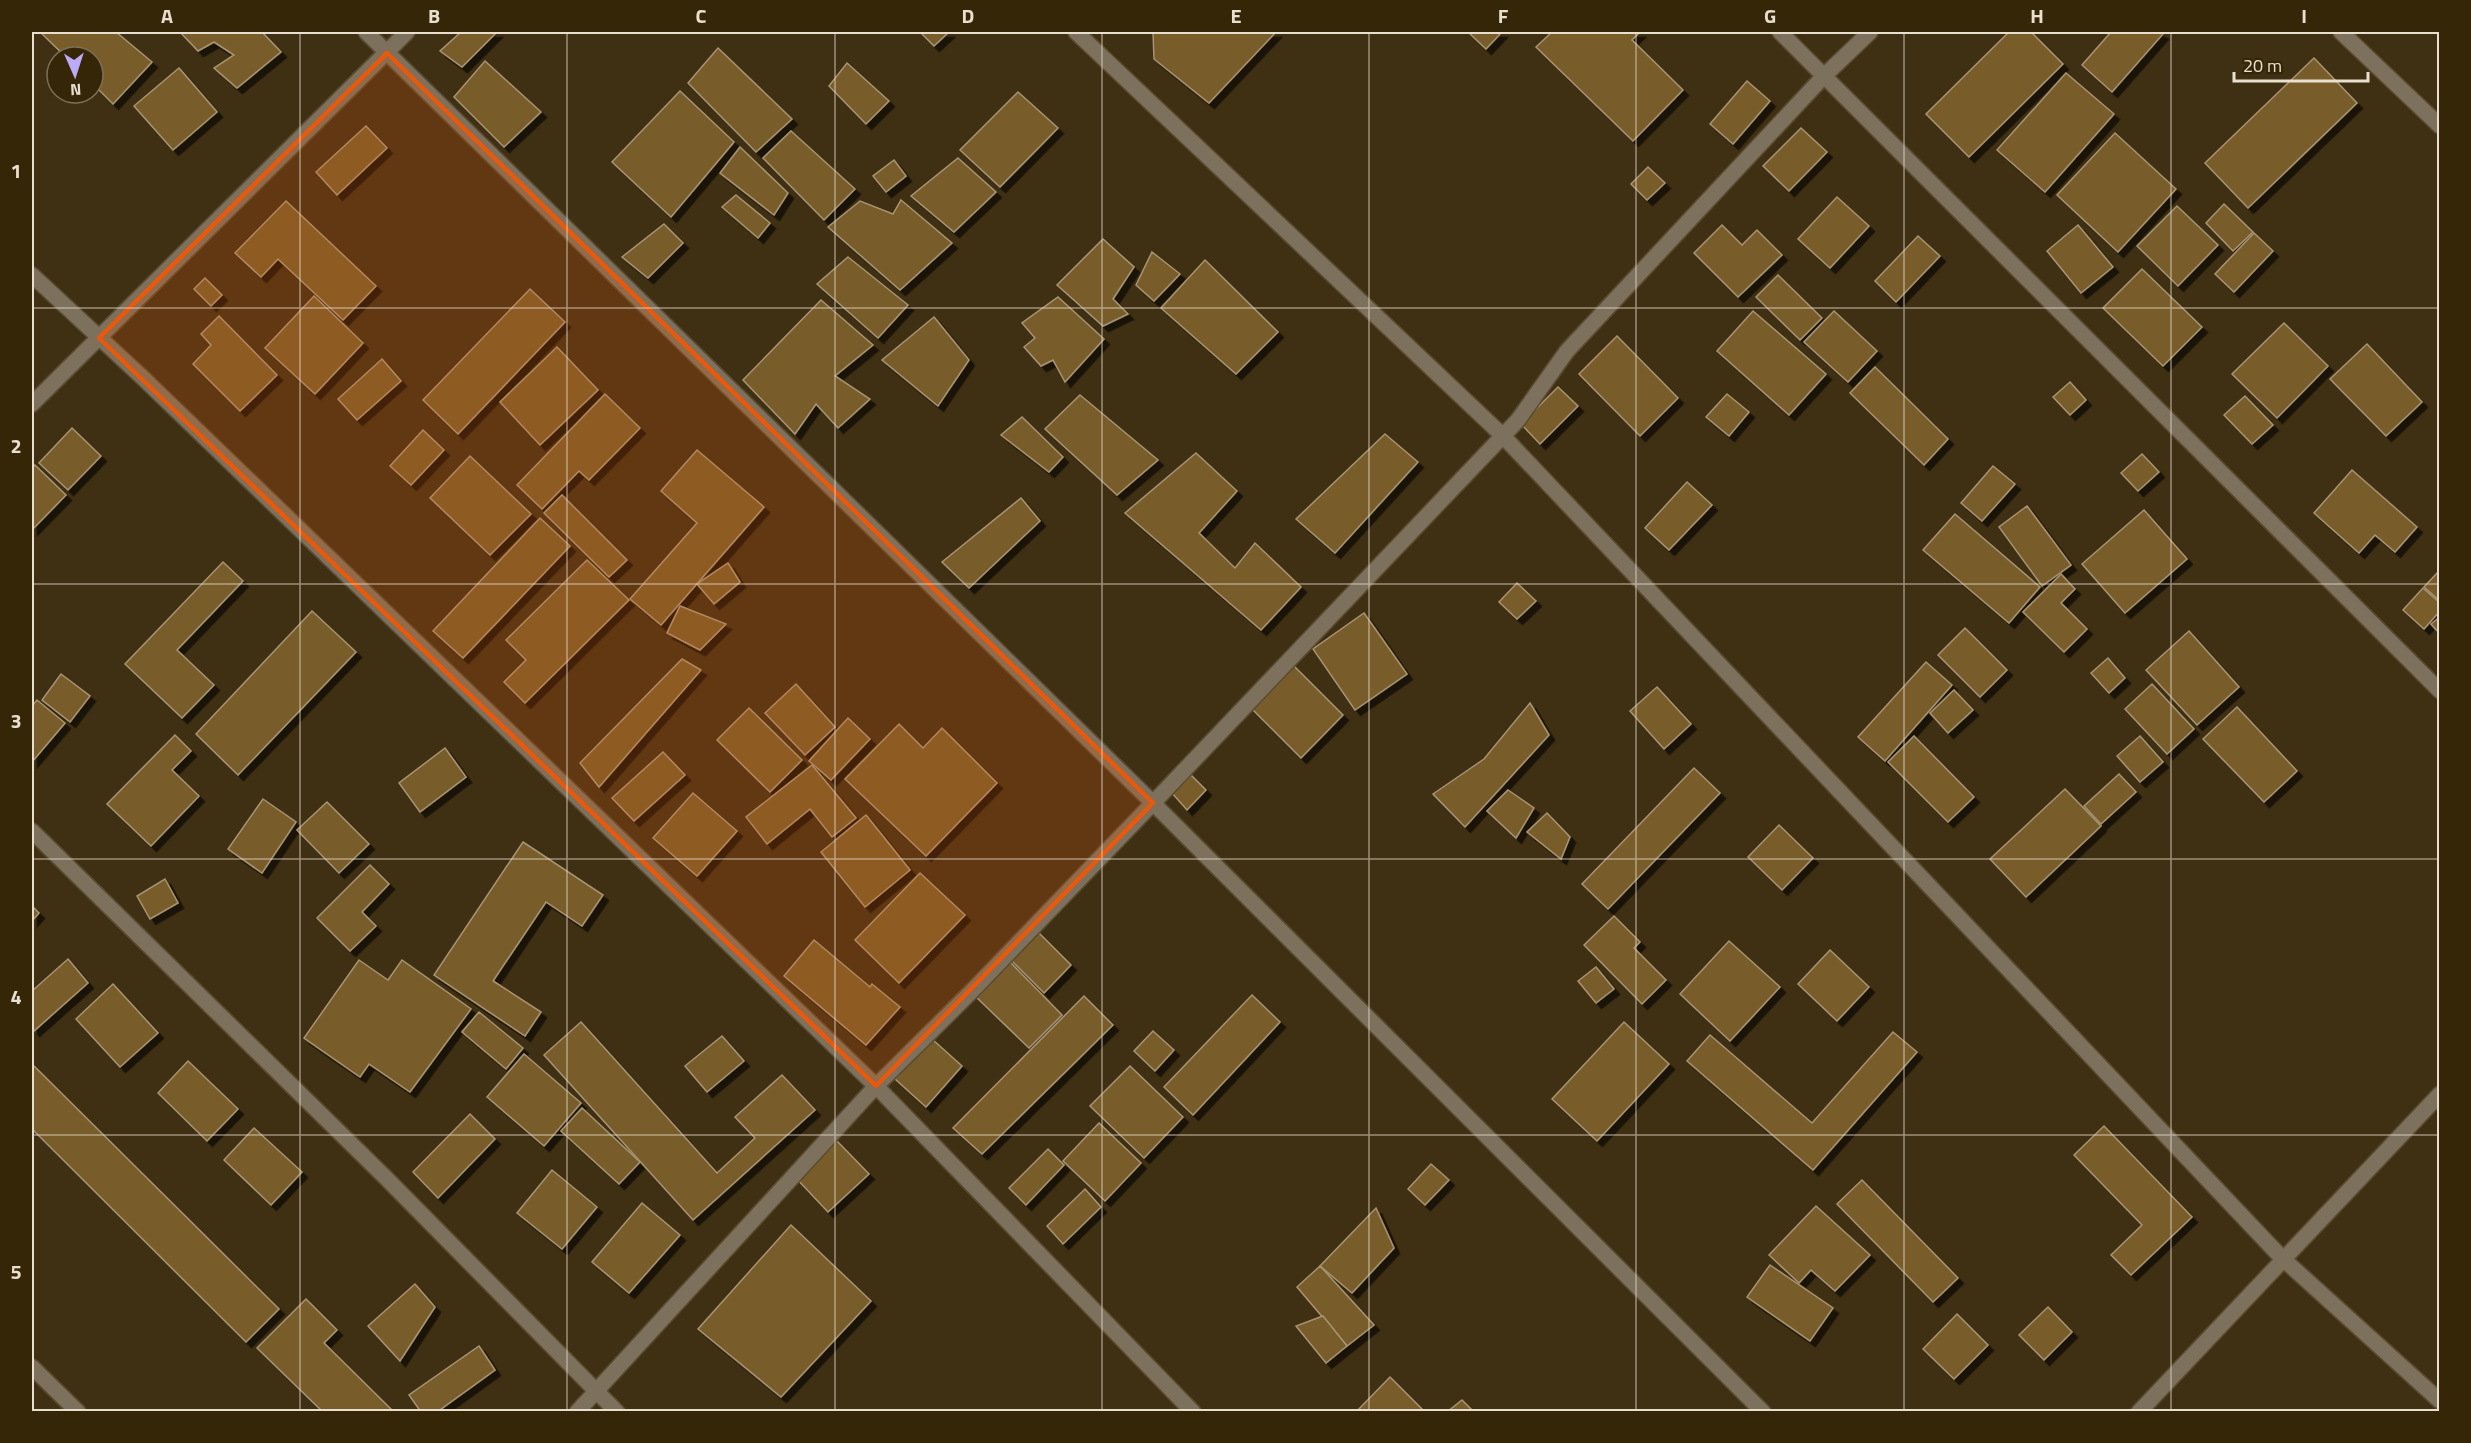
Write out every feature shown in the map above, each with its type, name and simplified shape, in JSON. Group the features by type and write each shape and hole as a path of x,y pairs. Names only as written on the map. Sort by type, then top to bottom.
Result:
{"street":[{"path":"366,32 1153,803 1763,1412"},
{"path":"32,404 407,32"},
{"path":"1076,32 1502,435 2282,1258 2439,1401"},
{"path":"1780,32 2439,691"},
{"path":"577,1412 876,1086 1153,803 1518,420 1567,351 1824,76 1870,32"},
{"path":"2341,32 2439,126"},
{"path":"32,275 152,386 876,1086 1193,1412"},
{"path":"32,831 386,1178 617,1412"},
{"path":"2139,1412 2439,1094"},
{"path":"32,1367 78,1412"}],"highlighted area":[{"path":"387,53 1153,803 876,1086 99,338"}],"building":[{"path":"40,32 116,32 152,62 113,104 105,96 105,45 54,45"},
{"path":"180,32 262,32 281,52 237,88 214,68 234,55 214,42 198,51"},
{"path":"461,32 497,32 462,67 440,51"},
{"path":"920,32 949,32 934,46"},
{"path":"1153,32 1276,32 1209,103 1154,59"},
{"path":"1468,32 1502,32 1486,49"},
{"path":"1552,32 1640,32 1632,40 1683,90 1633,141 1536,47"},
{"path":"2009,32 2031,32 2063,64 1969,157 1926,114"},
{"path":"2111,32 2160,32 2163,34 2112,92 2082,65"},
{"path":"718,48 792,119 756,152 688,83"},
{"path":"2314,58 2357,103 2248,208 2205,163"},
{"path":"485,61 541,112 504,147 454,97"},
{"path":"847,63 889,101 866,124 829,86"},
{"path":"179,68 217,112 173,150 134,106"},
{"path":"2066,73 2114,114 2045,192 1997,150"},
{"path":"1747,81 1770,101 1733,144 1710,124"},
{"path":"680,91 734,142 671,217 612,162"},
{"path":"1018,92 1058,128 1000,187 960,150"},
{"path":"366,126 387,148 337,195 316,172"},
{"path":"1801,128 1827,152 1789,191 1763,166"},
{"path":"791,131 855,189 824,220 763,158"},
{"path":"2115,133 2176,189 2118,252 2057,195"},
{"path":"740,147 788,193 774,215 720,173"},
{"path":"958,158 996,192 954,232 911,196"},
{"path":"894,160 906,176 886,192 873,176"},
{"path":"1648,167 1665,183 1647,200 1631,184"},
{"path":"736,195 770,223 758,238 722,207"},
{"path":"1837,197 1869,226 1830,268 1798,239"},
{"path":"901,200 952,243 900,290 828,227 860,201 893,214"},
{"path":"286,201 376,286 343,320 278,259 261,277 235,253"},
{"path":"2224,204 2253,232 2233,251 2206,223"},
{"path":"2177,206 2218,245 2178,286 2137,246"},
{"path":"664,224 683,243 648,278 622,257"},
{"path":"1722,225 1742,245 1757,230 1782,255 1738,297 1694,253"},
{"path":"2078,225 2113,267 2081,293 2047,251"},
{"path":"2254,233 2273,251 2234,292 2215,274"},
{"path":"1918,236 1940,256 1896,302 1875,281"},
{"path":"1103,239 1134,267 1113,299 1128,314 1103,326 1057,285"},
{"path":"1152,252 1180,274 1154,301 1136,285"},
{"path":"848,257 908,305 878,338 817,284"},
{"path":"1205,260 1278,332 1236,374 1161,308"},
{"path":"2142,269 2202,327 2163,366 2103,308"},
{"path":"1778,275 1822,318 1800,340 1756,297"},
{"path":"205,278 222,295 211,306 194,289"},
{"path":"530,289 565,322 458,434 423,400"},
{"path":"314,296 363,343 315,394 265,348"},
{"path":"1058,297 1104,339 1065,382 1053,360 1041,366 1024,347 1035,338 1022,323"},
{"path":"821,300 873,345 835,376 870,399 838,428 816,404 795,434 743,380"},
{"path":"1753,311 1826,374 1789,415 1717,351"},
{"path":"1834,311 1877,351 1848,382 1804,342"},
{"path":"219,316 277,375 240,411 193,364 211,345 201,334"},
{"path":"934,317 969,360 938,406 882,360"},
{"path":"2284,323 2328,366 2277,418 2232,374"},
{"path":"1617,336 1678,398 1640,436 1579,374"},
{"path":"2367,344 2422,402 2386,436 2330,379"},
{"path":"557,347 598,390 540,445 500,402"},
{"path":"382,359 401,381 357,420 338,399"},
{"path":"1875,367 1948,439 1924,465 1850,393"},
{"path":"2070,382 2086,400 2070,415 2053,397"},
{"path":"1558,387 1578,406 1540,444 1521,424"},
{"path":"605,394 640,428 589,480 579,471 542,509 517,485"},
{"path":"1727,394 1749,412 1729,436 1706,417"},
{"path":"1080,395 1158,460 1117,495 1045,429"},
{"path":"2245,396 2273,425 2252,444 2224,415"},
{"path":"1022,417 1063,457 1049,472 1001,435"},
{"path":"72,428 101,456 68,490 39,463"},
{"path":"423,430 444,450 411,485 390,466"},
{"path":"1385,434 1418,462 1335,553 1296,519"},
{"path":"697,450 764,507 661,625 630,599 697,523 661,491"},
{"path":"1196,453 1237,491 1199,533 1235,568 1255,543 1301,587 1261,630 1125,513"},
{"path":"2142,454 2159,472 2138,491 2121,473"},
{"path":"470,456 531,514 490,555 430,498"},
{"path":"35,465 66,495 32,530 32,469"},
{"path":"1993,466 2015,484 1982,521 1961,503"},
{"path":"2352,470 2417,527 2395,552 2375,535 2359,553 2314,513"},
{"path":"1687,482 1712,505 1669,550 1645,528"},
{"path":"562,495 627,560 609,577 544,513"},
{"path":"1021,498 1040,521 969,588 942,562"},
{"path":"2027,506 2071,565 2042,586 1999,527"},
{"path":"2144,510 2187,559 2125,613 2082,564"},
{"path":"1955,514 2040,587 2009,623 1923,550"},
{"path":"540,518 570,546 463,658 433,631"},
{"path":"587,560 629,600 525,703 504,682 526,660 506,640"},
{"path":"223,562 243,581 177,650 214,685 182,718 125,664"},
{"path":"728,563 740,582 714,604 697,584"},
{"path":"2440,570 2440,601 2424,587"},
{"path":"2061,574 2075,589 2061,603 2087,629 2064,652 2023,612"},
{"path":"1517,583 1536,601 1517,619 1499,602"},
{"path":"2423,588 2440,603 2440,611 2424,629 2403,610"},
{"path":"680,606 726,624 700,650 667,633"},
{"path":"312,611 356,652 238,775 196,734"},
{"path":"1364,613 1407,674 1355,710 1313,649"},
{"path":"2440,617 2440,634 2431,624"},
{"path":"1965,628 2007,670 1980,697 1938,655"},
{"path":"2189,631 2239,687 2197,725 2146,670"},
{"path":"2108,658 2125,678 2109,693 2091,673"},
{"path":"682,659 701,670 599,787 580,763"},
{"path":"1926,662 1952,685 1885,761 1858,737"},
{"path":"1292,664 1343,715 1301,758 1249,706"},
{"path":"61,674 90,696 70,722 42,700"},
{"path":"796,684 835,727 805,755 765,713"},
{"path":"2152,684 2194,729 2167,754 2125,709"},
{"path":"1657,687 1691,724 1664,749 1630,711"},
{"path":"1954,690 1973,710 1948,733 1930,713"},
{"path":"37,700 65,723 32,762 32,706"},
{"path":"1530,703 1549,735 1465,827 1433,794 1484,759"},
{"path":"2237,707 2297,771 2264,802 2203,739"},
{"path":"749,708 802,760 770,792 717,740"},
{"path":"848,718 870,739 831,780 809,761"},
{"path":"899,724 923,748 942,728 997,783 926,856 845,779"},
{"path":"175,735 191,751 172,770 199,796 151,846 107,804"},
{"path":"1914,736 1974,797 1948,822 1888,762"},
{"path":"2140,736 2163,762 2140,782 2117,756"},
{"path":"445,748 466,777 420,812 399,783"},
{"path":"663,752 685,775 634,821 612,798"},
{"path":"812,765 856,818 832,837 810,809 767,844 746,817"},
{"path":"1694,768 1720,793 1608,909 1582,884"},
{"path":"2119,774 2136,792 2101,824 2084,806"},
{"path":"1191,775 1206,790 1187,810 1172,793"},
{"path":"2065,789 2101,826 2026,897 1990,859"},
{"path":"1508,790 1534,808 1516,838 1487,811"},
{"path":"693,793 737,831 697,876 653,838"},
{"path":"263,799 296,822 262,873 228,849"},
{"path":"327,802 369,844 339,873 297,830"},
{"path":"1547,813 1570,837 1561,859 1527,832"},
{"path":"866,815 910,870 865,907 821,852"},
{"path":"1779,825 1813,858 1782,890 1748,857"},
{"path":"523,842 603,895 582,926 546,902 493,981 541,1012 525,1036 434,975"},
{"path":"370,865 389,884 362,912 376,926 350,951 317,918"},
{"path":"920,873 965,915 899,983 855,940"},
{"path":"165,879 178,903 150,919 137,896"},
{"path":"32,906 39,913 32,921"},
{"path":"1614,916 1640,942 1634,948 1666,980 1642,1004 1584,945"},
{"path":"1038,932 1071,965 1044,993 1011,960"},
{"path":"814,940 870,987 872,984 900,1007 866,1045 784,976"},
{"path":"1729,941 1780,987 1730,1041 1680,994"},
{"path":"1830,950 1869,987 1837,1021 1798,984"},
{"path":"68,959 88,983 34,1031 32,1028 32,991"},
{"path":"359,960 388,980 402,960 471,1009 410,1092 369,1064 360,1077 304,1038"},
{"path":"1009,961 1062,1015 1029,1048 974,995"},
{"path":"1596,967 1614,989 1596,1003 1578,981"},
{"path":"113,984 158,1033 120,1067 76,1019"},
{"path":"1252,995 1280,1022 1193,1115 1164,1087"},
{"path":"1084,996 1113,1025 982,1154 953,1128"},
{"path":"479,1012 523,1048 506,1069 462,1032"},
{"path":"581,1022 717,1173 755,1138 735,1117 782,1075 815,1110 693,1220 544,1055"},
{"path":"1624,1022 1669,1064 1597,1141 1552,1099"},
{"path":"1153,1031 1174,1050 1155,1071 1134,1051"},
{"path":"1893,1032 1917,1052 1813,1170 1687,1061 1710,1035 1812,1123"},
{"path":"722,1036 744,1061 707,1092 685,1066"},
{"path":"932,1039 962,1066 926,1107 895,1079"},
{"path":"524,1054 581,1103 544,1146 487,1097"},
{"path":"188,1061 238,1109 207,1141 158,1093"},
{"path":"32,1064 279,1309 246,1342 32,1129"},
{"path":"1130,1066 1183,1117 1144,1158 1090,1106"},
{"path":"582,1108 640,1162 619,1184 561,1131"},
{"path":"470,1114 495,1139 438,1198 413,1172"},
{"path":"1099,1123 1141,1163 1105,1201 1063,1161"},
{"path":"2104,1126 2192,1217 2131,1275 2111,1255 2142,1225 2074,1155"},
{"path":"254,1128 302,1172 271,1205 224,1160"},
{"path":"837,1141 869,1174 828,1212 796,1178"},
{"path":"1048,1149 1064,1165 1026,1205 1009,1188"},
{"path":"1431,1164 1449,1180 1425,1205 1408,1189"},
{"path":"552,1170 597,1207 562,1249 517,1213"},
{"path":"1862,1180 1958,1278 1933,1302 1837,1204"},
{"path":"1085,1189 1101,1207 1063,1244 1047,1226"},
{"path":"642,1203 680,1235 629,1293 592,1262"},
{"path":"1816,1206 1870,1255 1835,1291 1811,1270 1799,1283 1769,1255"},
{"path":"1376,1208 1394,1248 1352,1293 1320,1266"},
{"path":"791,1225 871,1301 781,1397 698,1329"},
{"path":"1770,1265 1833,1308 1810,1341 1747,1297"},
{"path":"1320,1266 1374,1325 1347,1346 1297,1287"},
{"path":"415,1284 435,1307 400,1361 368,1326"},
{"path":"306,1299 337,1330 324,1343 394,1412 323,1412 257,1348"},
{"path":"2048,1307 2072,1332 2044,1360 2019,1335"},
{"path":"1957,1314 1988,1345 1954,1379 1923,1349"},
{"path":"1323,1316 1347,1346 1326,1363 1296,1326"},
{"path":"479,1346 495,1370 437,1412 421,1412 409,1395"},
{"path":"1390,1377 1425,1412 1356,1412"},
{"path":"1462,1400 1474,1412 1447,1412"}]}
